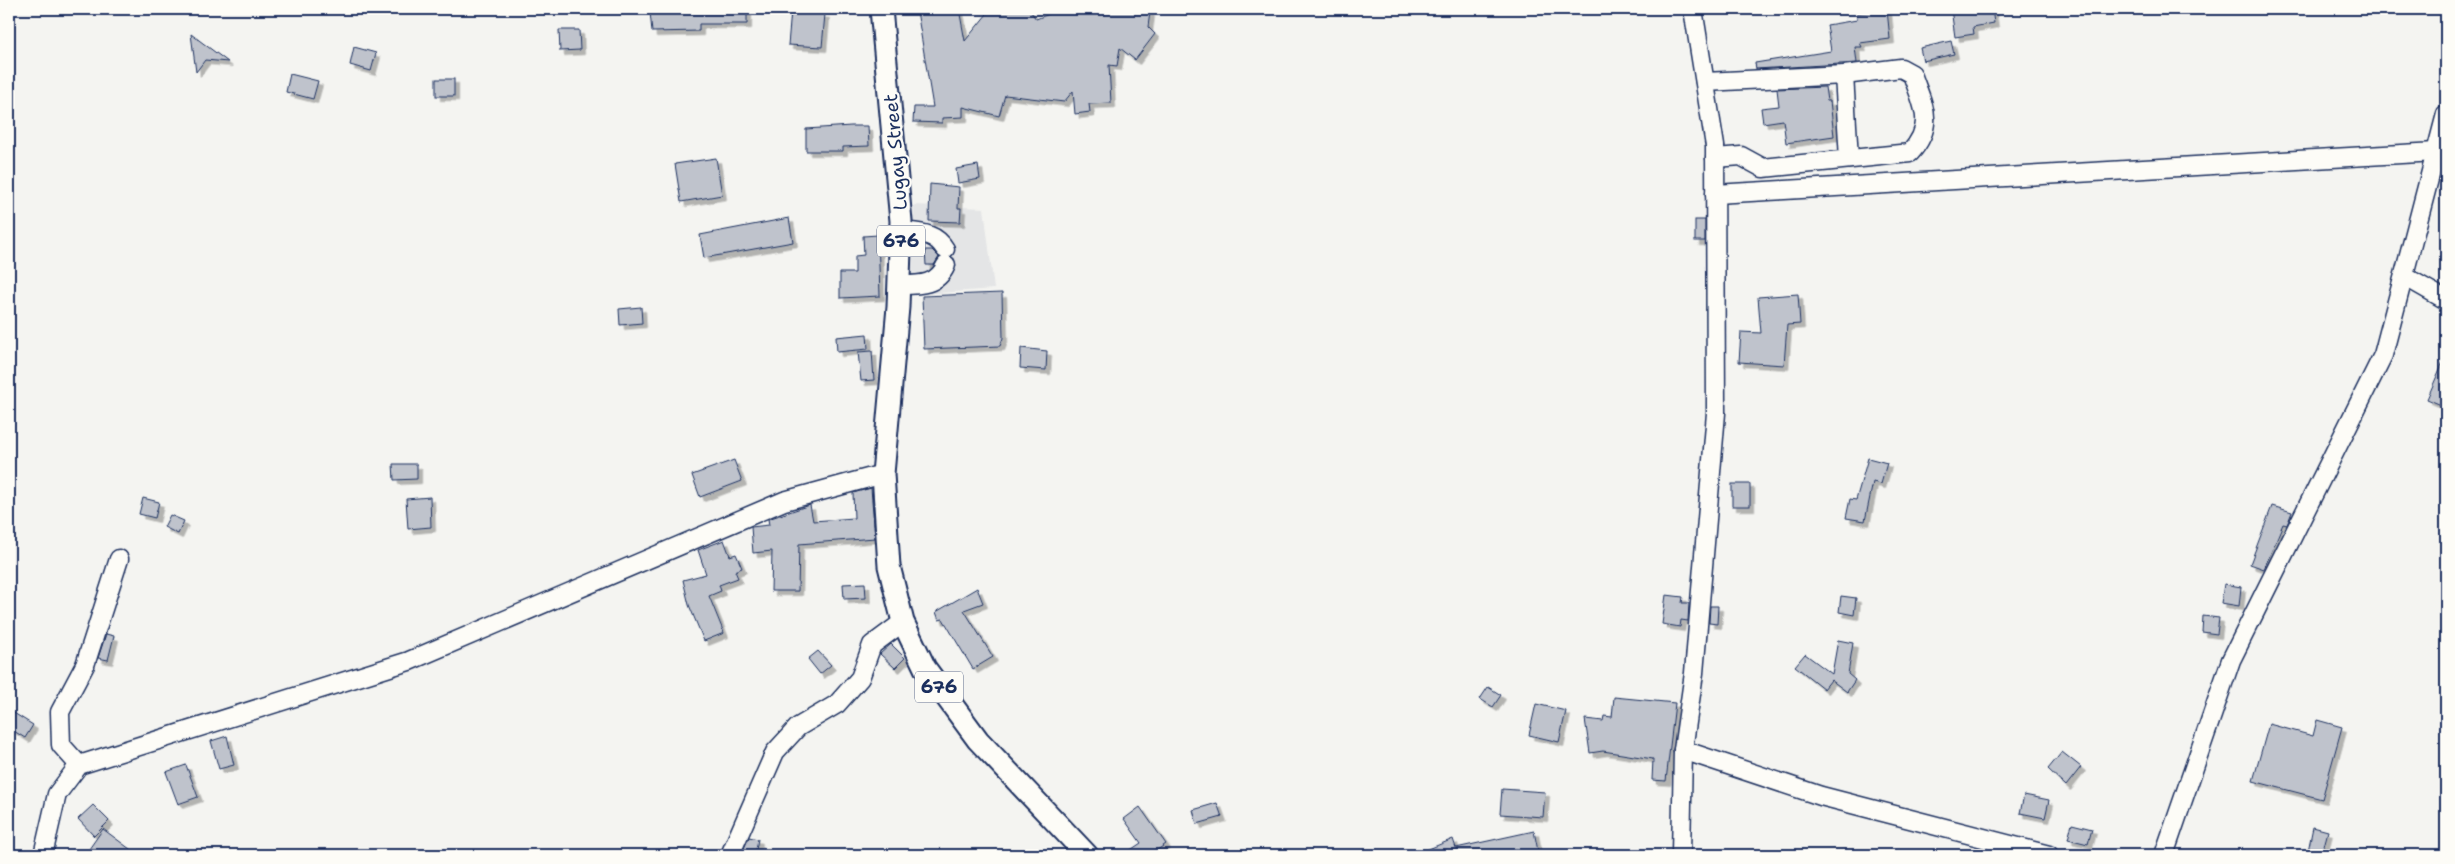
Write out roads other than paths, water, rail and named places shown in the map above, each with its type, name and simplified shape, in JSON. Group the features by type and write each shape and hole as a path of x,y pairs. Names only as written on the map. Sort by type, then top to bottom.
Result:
{"main road":[{"name":"Lugay Street","path":"882,9 889,71 901,231 899,285 883,474"},
{"name":"676","path":"883,474 889,566 903,622 925,668 978,740 1087,855"}],"street":[{"path":"1681,855 1683,750 1694,673 1716,413 1715,158 1693,9"},
{"path":"1704,82 1844,75 1901,68 1912,74 1926,116 1920,141 1910,153 1763,168 1741,156 1715,158"},
{"path":"1844,75 1849,159"},
{"path":"2164,855 2231,660 2383,355 2446,114"},
{"path":"1715,194 2436,152"},
{"path":"899,285 932,282 938,278 945,257 942,243 931,235 901,231"},
{"path":"2404,276 2446,300"},
{"path":"44,855 57,794 79,765 409,661 784,501 883,474"},
{"path":"79,765 61,746 60,712 85,665 119,559"},
{"path":"730,855 775,752 798,727 837,704 860,678 872,645 903,622"},
{"path":"1683,750 1821,796 2050,855"}]}
